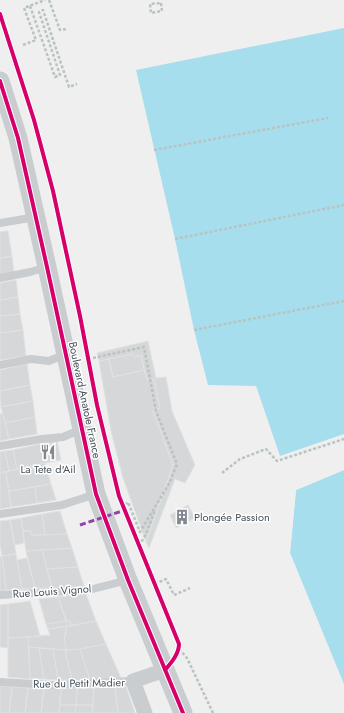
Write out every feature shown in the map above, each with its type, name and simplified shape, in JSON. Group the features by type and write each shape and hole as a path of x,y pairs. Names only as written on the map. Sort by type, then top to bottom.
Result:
{"street":[{"name":"Boulevard Anatole France","path":"0,81 18,138 96,494 128,580 183,713"},
{"path":"144,713 134,681 165,670"}],"lane":[{"path":"0,223 36,217"},
{"path":"0,278 47,267"},
{"path":"0,365 31,359 49,361 66,354"},
{"path":"0,446 63,437 82,429"},
{"path":"0,514 67,504 96,494"},
{"name":"Rue Louis Vignol","path":"0,595 89,590 128,580"},
{"name":"Rue du Petit Madier","path":"0,682 52,685 134,681"}],"path":[{"path":"23,45 36,40 24,8 46,0"},
{"path":"49,0 60,30 67,29"},
{"path":"161,3 162,7 162,11 151,13 150,4 161,3"},
{"path":"30,6 55,77 60,75 39,12 43,10 69,87 78,84"},
{"path":"154,150 328,118"},
{"path":"175,239 344,205"},
{"path":"194,330 344,301"},
{"path":"93,358 144,347 156,411 177,464 170,482 140,532 128,502 126,504"},
{"path":"222,473 240,458 266,449 277,461 344,439"},
{"path":"139,546 146,534 156,506"},
{"path":"155,584 166,579 174,595 190,588"},
{"path":"165,670 179,649 187,658 213,713"}],"water":[{"path":"344,28 344,434 280,456 256,386 208,385 194,330 175,239 136,70"},
{"path":"344,470 344,684 290,553 296,490"}],"pier":[{"path":"344,468 344,470 296,490 290,553 344,686 342,685 288,553 294,489"}],"building":[{"path":"8,231 12,256 0,258 0,232"},
{"path":"12,256 14,272 0,275 0,258"},
{"path":"16,280 18,297 0,300 0,283"},
{"path":"18,297 20,314 0,316 0,300"},
{"path":"20,314 23,330 0,333 0,316"},
{"path":"23,330 26,356 0,360 0,333"},
{"path":"148,341 156,378 166,377 172,411 195,465 185,483 175,479 149,548 146,542 173,465 153,411 160,408 154,379 147,380 141,355 134,357 133,354 99,361 97,353"},
{"path":"133,354 134,357 141,355 144,370 113,377 109,359"},
{"path":"109,359 113,377 144,370 147,380 154,379 160,408 153,411 173,465 146,542 123,478 111,431 99,361"},
{"path":"27,364 30,385 0,391 0,370"},
{"path":"30,385 33,401 1,407 0,391"},
{"path":"33,401 35,417 5,423 1,407"},
{"path":"3,413 9,439 0,441 0,414"},
{"path":"35,417 37,434 9,439 5,423"},
{"path":"57,440 61,460 45,463 40,444"},
{"path":"40,444 45,463 17,469 13,450"},
{"path":"13,450 17,469 9,471 5,451"},
{"path":"5,451 9,471 0,473 0,452"},
{"path":"45,463 51,484 9,491 6,472"},
{"path":"6,472 11,507 0,509 0,473"},
{"path":"51,484 56,500 37,503 35,487"},
{"path":"35,487 37,503 11,507 9,491"},
{"name":"Plongée Passion","path":"188,505 195,518 176,528 170,515"},
{"path":"60,511 67,534 45,535 42,514"},
{"path":"42,514 45,535 32,535 31,531 23,531 21,518"},
{"path":"21,518 24,543 15,545 10,520"},
{"path":"10,520 16,554 2,556 0,545 0,521"},
{"path":"23,531 31,531 32,535 67,534 72,548 26,551"},
{"path":"72,548 78,567 47,569 42,550"},
{"path":"42,550 52,588 35,588 26,551"},
{"path":"16,554 22,589 6,590 2,556"},
{"path":"0,556 2,556 6,590 0,591"},
{"path":"27,558 35,588 22,589 17,560"},
{"path":"78,567 84,586 52,588 47,569"},
{"path":"86,594 96,621 71,626 70,621 67,622 58,597"},
{"path":"58,597 66,621 46,624 39,599"},
{"path":"30,601 40,636 8,638 8,604"},
{"path":"8,604 8,648 0,647 0,605"},
{"path":"70,621 71,626 48,629 46,624"},
{"path":"96,621 106,644 66,650 64,634 66,634 66,626"},
{"path":"66,626 66,634 64,634 66,650 29,647 28,637 50,635 48,629"},
{"path":"28,637 30,679 8,677 8,638"},
{"path":"106,644 121,678 90,680 80,649"},
{"path":"29,647 39,648 44,679 30,679"},
{"path":"39,648 53,649 58,680 44,679"},
{"path":"53,649 65,650 72,680 58,680"},
{"path":"80,649 90,680 72,680 65,650"},
{"path":"0,686 12,687 9,713 0,713"},
{"path":"126,686 135,713 118,713 115,687"},
{"path":"12,687 28,688 25,713 9,713"},
{"path":"115,687 118,713 92,713 94,688"},
{"path":"28,688 44,688 41,713 25,713"},
{"path":"44,688 61,688 59,713 41,713"},
{"path":"61,688 77,688 76,705 60,705"},
{"path":"77,688 94,688 93,705 76,705"},
{"path":"60,705 76,705 75,713 59,713"},
{"path":"76,705 93,705 92,713 75,713"}],"marked path":[{"path":"80,525 125,510"}],"cycle path":[{"path":"0,14 34,120 53,191 80,316 97,405 119,496 179,644 176,655 165,670"},
{"path":"0,81 18,138 96,494 128,580 183,713"}],"place":[{"name":"La Tete d'Ail","path":"48,452"},
{"name":"Plongée Passion","path":"182,517"}]}
